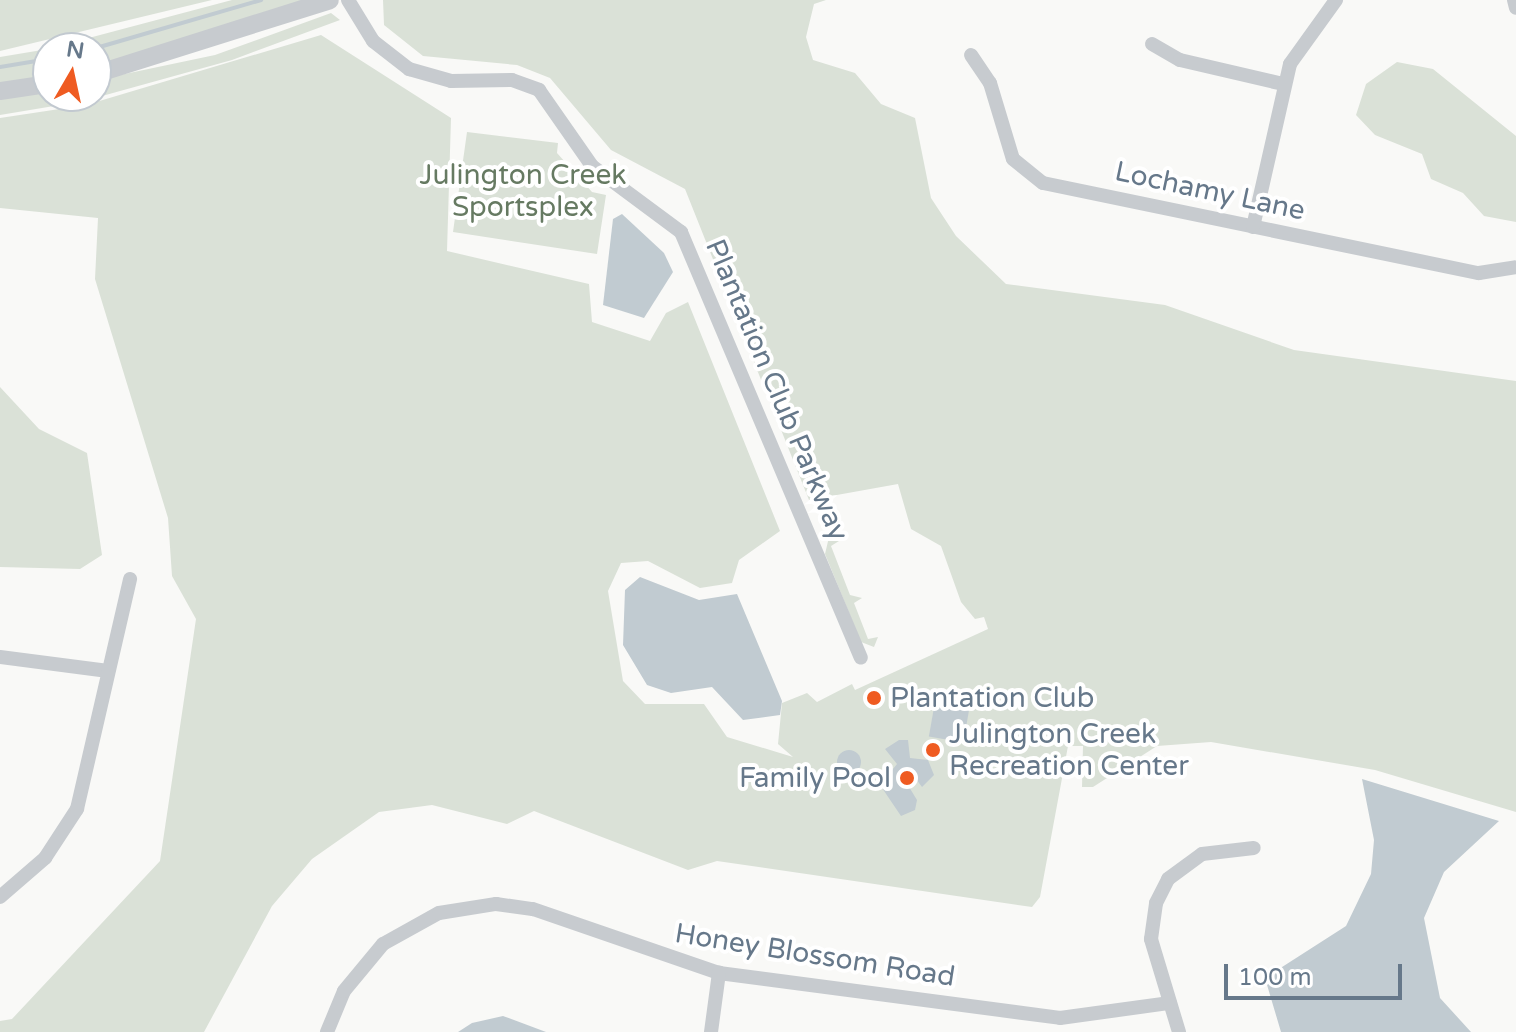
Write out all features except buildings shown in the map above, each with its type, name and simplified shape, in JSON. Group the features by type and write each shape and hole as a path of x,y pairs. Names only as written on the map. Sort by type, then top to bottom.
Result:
{"street":[{"path":"112,69 330,0"},
{"name":"Plantation Club Parkway","path":"348,0 373,41 409,69 451,81 512,80 539,90 592,166 681,232 861,658"},
{"path":"1253,227 1283,84 1298,45 1336,0"},
{"path":"1514,0 1516,8"},
{"path":"1152,44 1180,60 1283,84"},
{"name":"Lochamy Lane","path":"971,55 990,83 1013,159 1031,177 1479,273 1515,267"},
{"path":"0,91 32,86"},
{"path":"0,897 45,858 77,809 130,579"},
{"path":"0,657 108,671"},
{"path":"1179,1032 1150,922 1168,879 1202,854 1254,848"},
{"name":"Honey Blossom Road","path":"327,1032 344,991 383,944 439,913 471,906 533,909 719,973 1060,1018 1170,1003"},
{"path":"711,1032 719,973"}],"green space":[{"path":"0,0 212,0 79,32 32,32 32,43 0,51"},
{"path":"232,0 310,0 112,61 111,32"},
{"path":"383,0 826,0 814,4 806,37 813,60 855,73 881,104 915,118 931,198 956,236 1006,284 1165,305 1294,350 1516,381 1516,812 1375,770 1211,742 1157,746 1093,787 1082,787 1083,746 1068,746 1040,897 1032,907 717,861 688,870 534,811 507,824 432,805 379,812 312,859 272,906 204,1032 0,1032 0,1021 12,1019 160,861 196,619 172,576 168,518 95,279 98,218 0,208 0,118 40,112 112,112 112,97 321,35 451,118 447,251 589,284 592,322 650,341 666,313 688,302 780,531 739,560 732,583 700,588 648,561 621,563 608,591 623,681 645,704 704,704 727,737 793,757 778,744 782,703 807,693 817,702 852,684 855,690 988,629 984,617 975,619 961,602 941,546 911,529 898,484 809,500 685,189 611,150 550,78 517,65 423,56 384,25"},
{"path":"331,13 340,20 232,60 112,93 112,77 215,55"},
{"path":"32,52 32,79 0,84 0,57"},
{"path":"1397,62 1433,69 1516,136 1516,222 1484,216 1463,193 1431,179 1422,154 1375,135 1356,115 1366,84"},
{"path":"32,92 32,110 0,115 0,98"},
{"name":"Julington Creek Sportsplex","path":"467,132 558,143 557,153 592,192 606,195 597,254 453,232"},
{"path":"0,387 39,429 87,453 102,555 80,569 0,567"},
{"path":"829,537 839,541 831,546 850,595 862,598 854,603 868,639 878,637 874,647 861,642 825,554"}],"shaded area":[{"path":"622,214 664,253 673,272 644,318 603,305 613,219"},
{"path":"640,577 699,600 737,594 782,701 780,715 743,720 712,687 671,693 647,685 623,645 625,590"},
{"path":"936,696 970,702 963,742 929,736"},
{"name":"Family Pool","path":"899,740 908,740 910,758 928,760 934,775 922,787 916,779 906,782 917,800 915,810 901,816 880,785 897,764 885,749"},
{"path":"849,750 860,757 861,762 854,773 849,774 838,767 837,762 844,751"},
{"path":"1362,779 1499,821 1444,872 1424,918 1440,998 1471,1032 1281,1032 1265,978 1346,926 1371,874 1374,840"},
{"path":"503,1016 546,1032 458,1032 472,1023"}],"waterway":[{"path":"112,43 261,0"},
{"path":"0,67 32,62"}],"place":[{"name":"Plantation Club","path":"874,698"},
{"name":"Julington Creek Recreation Center","path":"933,750"},
{"name":"Family Pool","path":"907,778"}]}
